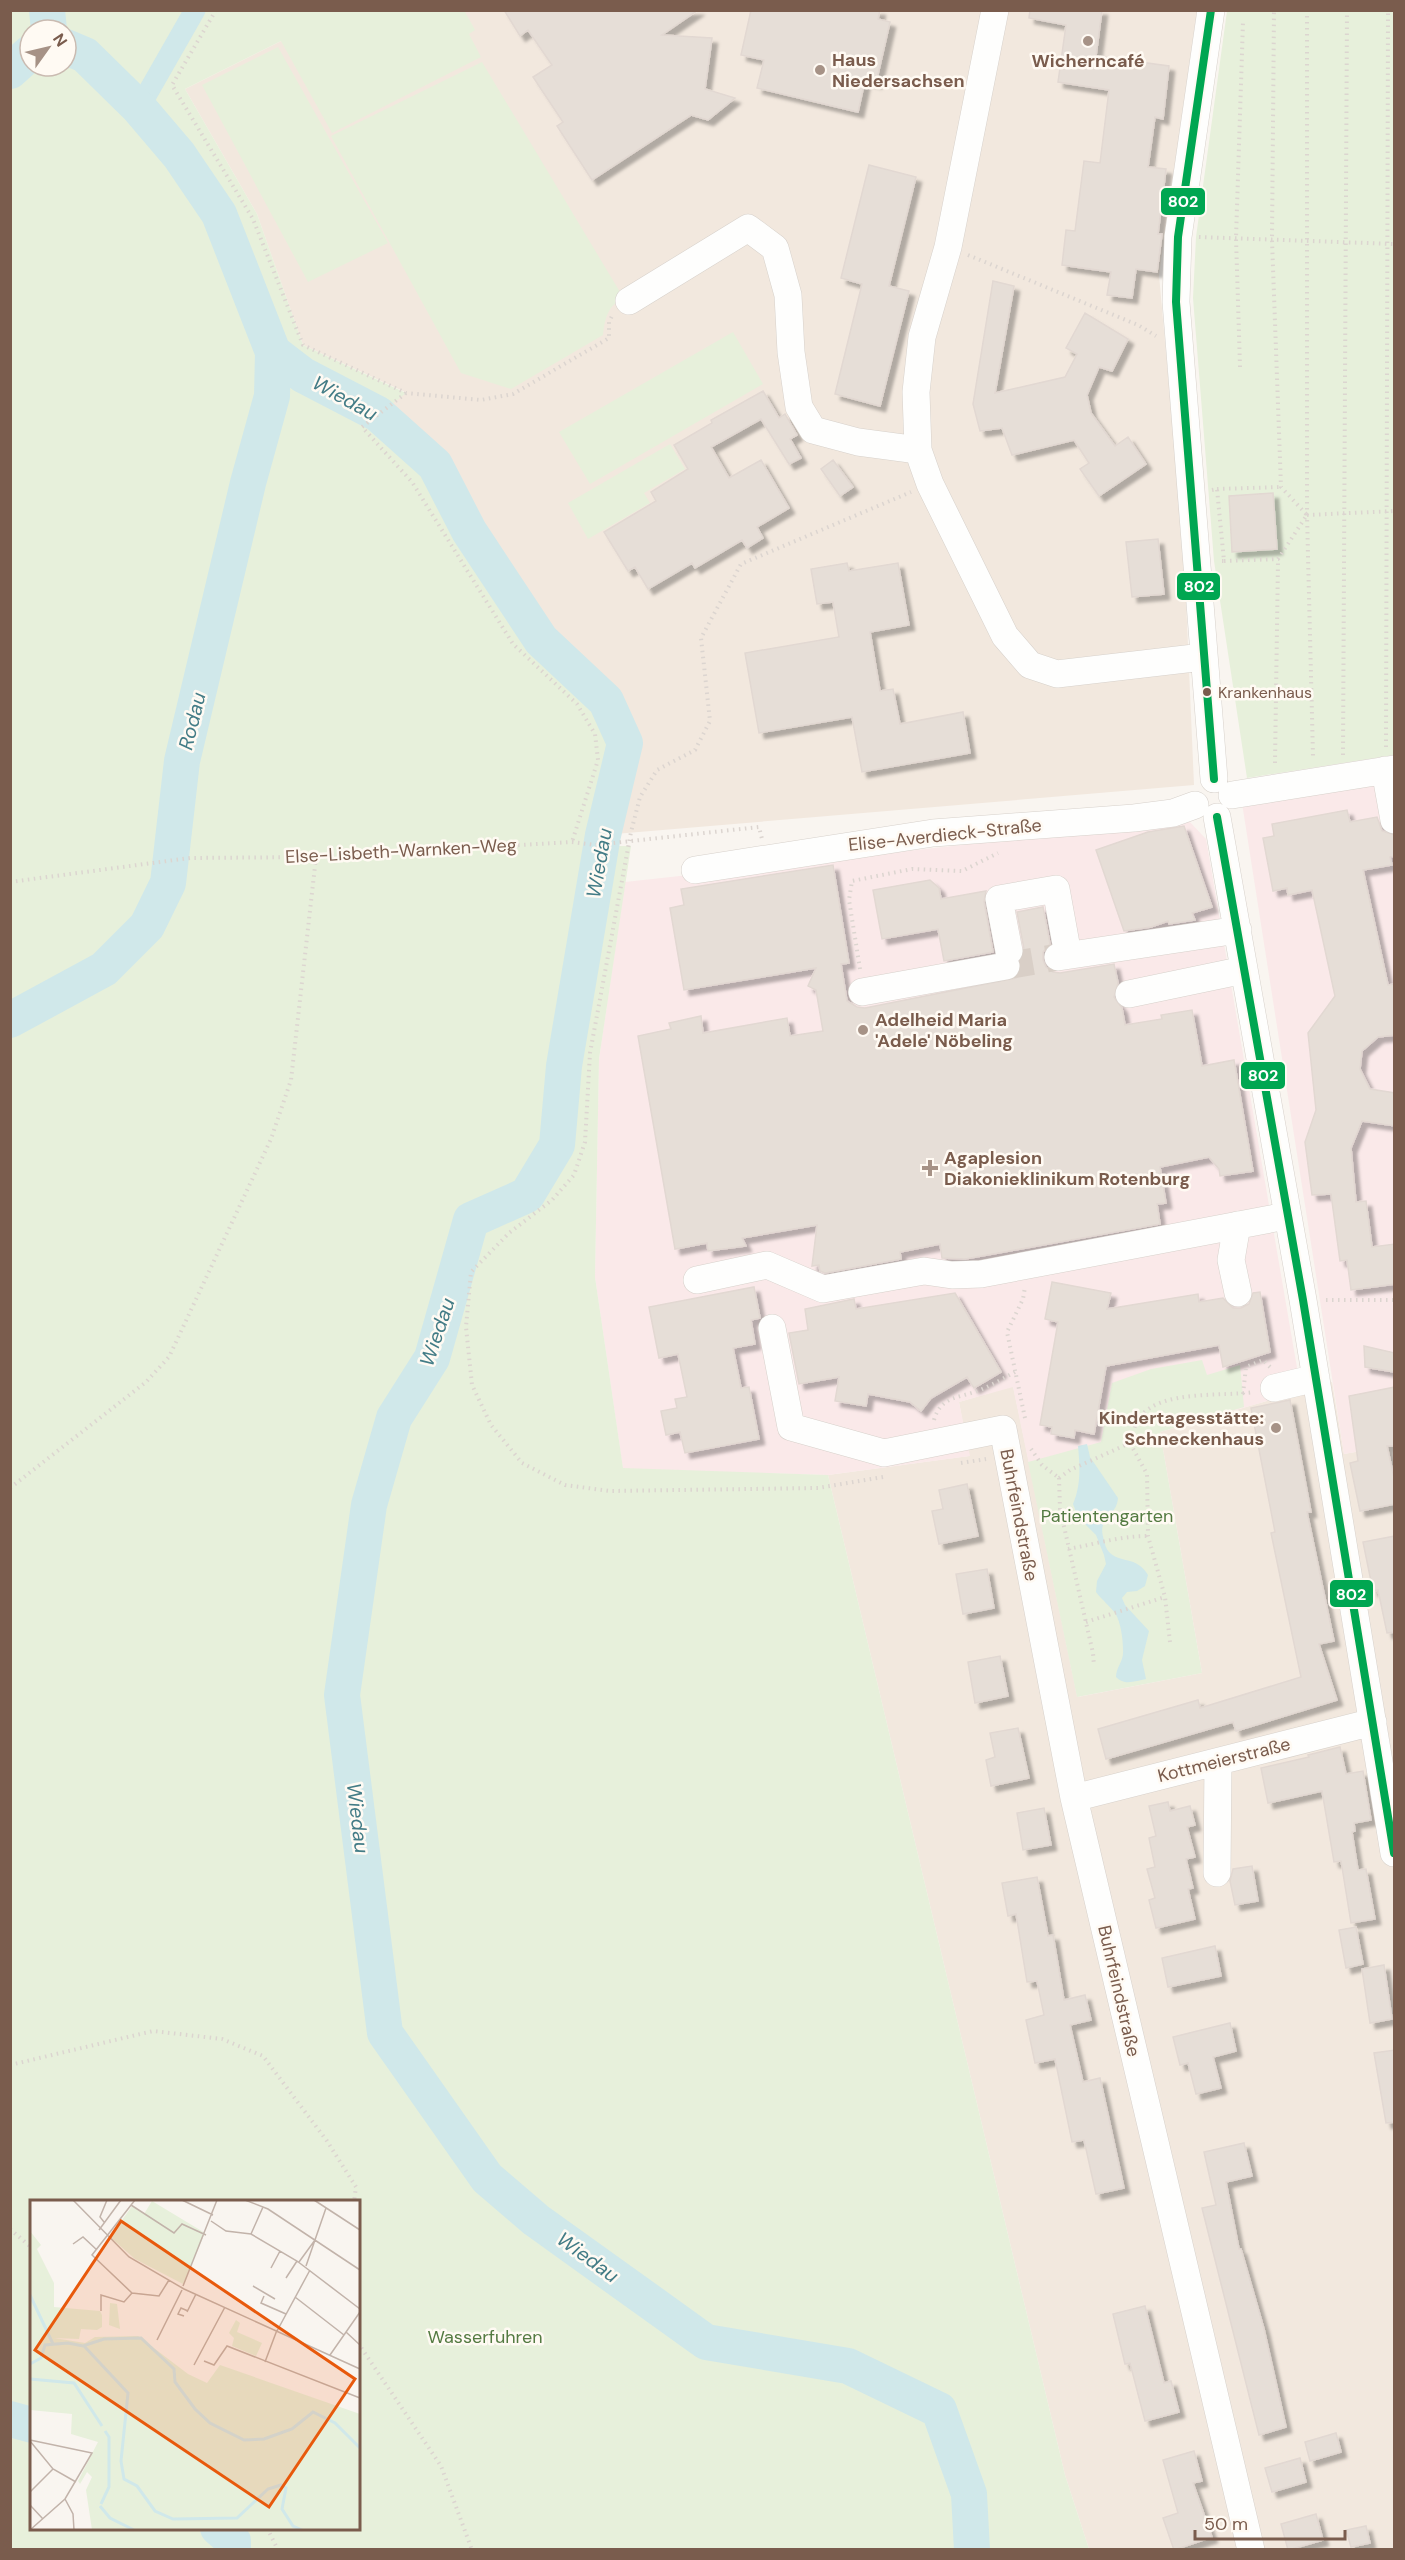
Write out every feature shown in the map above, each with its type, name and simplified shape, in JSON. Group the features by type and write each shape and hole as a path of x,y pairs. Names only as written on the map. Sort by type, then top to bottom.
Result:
{"street":[{"path":"995,10 948,247 922,337 916,392 918,450 930,484 1005,636 1030,665 1057,674 1203,657"},
{"path":"1211,10 1178,237 1176,302 1214,799 1286,1216 1381,1726 1395,1853"},
{"path":"629,301 748,228 775,248 788,295 791,352 799,407 813,430 858,442 918,450"},
{"path":"1388,762 1394,820"},
{"name":"Elise-Averdieck-Straße","path":"695,870 933,833 1173,813 1214,799 1343,777 1388,762"},
{"path":"862,992 1007,958 999,899 1056,889 1063,956 1238,930"},
{"path":"1129,994 1244,970"},
{"path":"697,1280 767,1265 823,1288 924,1271 952,1275 981,1274 1286,1216"},
{"path":"1237,1225 1231,1260 1238,1293"},
{"path":"772,1328 791,1427 884,1453 1015,1428"},
{"path":"1274,1388 1316,1378"},
{"name":"Buhrfeindstraße","path":"1015,1428 1074,1798 1251,2550"},
{"name":"Kottmeierstraße","path":"1074,1798 1218,1762 1381,1726"},
{"path":"1217,1873 1218,1762"}],"path":[{"path":"216,10 172,85 253,219 303,345 406,393 481,400 513,394 609,338 609,322 617,309 629,301"},
{"path":"1274,10 1272,240 1281,487 1307,515"},
{"path":"1307,10 1307,515 1313,756"},
{"path":"1343,777 1347,10"},
{"path":"1388,10 1388,762"},
{"path":"1240,367 1236,238 1243,22"},
{"path":"1178,237 1395,244"},
{"path":"948,247 1138,325 1179,350"},
{"path":"406,393 362,428 412,482 513,644 577,704 595,734 598,760 572,842"},
{"path":"885,1477 818,1488 610,1491 565,1485 522,1462 490,1425 472,1385 466,1327 471,1272 509,1233 552,1200 574,1176 585,1142 590,1053 629,842 640,797 657,770 695,750 710,721 701,638 741,564 930,484"},
{"path":"1217,489 1281,487"},
{"path":"1307,515 1395,511"},
{"path":"1275,763 1278,560 1307,515"},
{"path":"1224,561 1278,560"},
{"name":"Else-Lisbeth-Warnken-Weg","path":"10,882 190,858 316,856 572,842 595,844 759,827 766,858"},
{"path":"10,1488 146,1382 169,1358 271,1139 291,1080 316,856"},
{"path":"862,992 860,962 849,900 852,881 912,869 962,871 978,864"},
{"path":"1015,1428 1015,1372 1007,1332 1023,1299"},
{"path":"1303,1300 1395,1300"},
{"path":"927,1444 936,1412 944,1402 979,1390 1015,1372"},
{"path":"1059,1478 1079,1466 1130,1443 1141,1415 1165,1401 1176,1398 1243,1394 1274,1388"},
{"path":"1130,1443 1147,1474 1148,1536 1165,1597 1170,1642"},
{"path":"952,1465 1019,1451 1059,1478"},
{"path":"1059,1478 1060,1509 1094,1666"},
{"path":"1068,1549 1099,1544 1114,1538 1148,1536"},
{"path":"1086,1622 1165,1597"},
{"path":"10,2065 153,2031 222,2039 263,2056 327,2141 356,2187 354,2200"},
{"path":"10,2229 30,2246"},
{"path":"360,2346 441,2466 472,2550"},
{"path":"268,2530 278,2550"}],"shaded area":[{"path":"464,11 1197,11 1159,275 1184,553 1194,785 603,835 541,640 378,414 405,392 303,345 257,214 185,89 287,38 474,30"},
{"path":"1394,780 1394,1445 1344,1454 1242,803"},
{"name":"Agaplesion Diakonieklinikum Rotenburg","path":"1188,820 1206,839 1301,1391 1160,1432 1202,1673 1077,1697 1013,1387 959,1402 970,1456 828,1475 623,1469 595,1277 599,1059 625,882"},
{"path":"1332,1382 1344,1454 1394,1445 1394,2549 1089,2549 1065,2475 828,1475 969,1456 959,1402 1013,1386 1078,1697 1202,1673 1160,1432"}],"green space":[{"name":"Wasserfuhren","path":"11,10 464,10 475,30 469,34 481,57 332,133 281,41 185,89 257,214 303,345 406,393 387,408 416,430 445,460 468,508 540,620 567,651 597,676 626,710 636,743 613,846 631,846 599,1059 595,1277 623,1468 828,1475 1065,2475 1089,2549 11,2549"},
{"path":"1227,11 1394,11 1394,755 1247,778 1214,561 1193,298 1196,237"},
{"path":"278,47 388,243 308,282 202,85"},
{"path":"482,62 623,297 608,313 603,335 511,389 461,373 331,136"},
{"path":"733,332 763,384 590,484 559,432"},
{"path":"670,444 685,469 644,493 650,503 588,539 568,503"},
{"name":"Patientengarten","path":"1202,1360 1207,1375 1240,1365 1244,1407 1160,1432 1202,1673 1077,1697 1028,1462 1101,1442 1112,1383 1151,1369"}],"water":[{"path":"1087,1444 1090,1457 1118,1498 1117,1504 1103,1526 1102,1532 1106,1548 1113,1556 1138,1565 1148,1575 1145,1586 1137,1591 1127,1592 1122,1598 1125,1605 1149,1631 1142,1660 1146,1679 1134,1682 1126,1682 1116,1677 1123,1654 1120,1626 1115,1613 1096,1592 1097,1581 1106,1564 1104,1555 1096,1535 1078,1517 1073,1504 1079,1476 1078,1446"}],"building":[{"path":"504,10 698,10 662,35 712,38 705,89 735,98 708,120 691,115 592,180 557,126 563,122 533,77 552,65 528,30 520,36"},
{"name":"Haus Niedersachsen","path":"751,10 880,10 878,19 890,22 876,83 865,80 858,112 757,88 764,60 741,55"},
{"path":"1030,10 1102,10 1096,56 1169,66 1163,119 1155,117 1148,167 1166,169 1158,234 1162,234 1157,272 1136,269 1132,298 1107,295 1111,272 1062,265 1066,230 1075,231 1084,161 1100,163 1109,90 1058,82 1066,25 1029,18"},
{"path":"869,165 916,177 889,286 909,291 880,406 835,394 862,284 841,278"},
{"path":"993,281 1014,286 995,393 1065,377 1077,354 1066,348 1085,313 1128,339 1112,371 1099,367 1087,395 1091,413 1115,446 1128,437 1146,464 1099,496 1080,469 1089,463 1074,440 1012,455 1002,428 980,431 973,404"},
{"path":"763,391 779,418 785,414 797,435 790,439 801,458 789,464 761,419 711,447 729,478 761,460 789,508 757,527 763,538 747,548 742,540 695,568 692,563 648,589 635,567 628,571 604,532 656,501 651,492 688,469 674,445 712,423 711,420"},
{"path":"833,460 853,487 840,496 821,469"},
{"path":"1273,493 1277,549 1232,552 1229,496"},
{"path":"1158,539 1164,594 1132,597 1126,542"},
{"path":"847,563 849,571 898,563 909,625 870,632 880,691 893,689 900,724 963,712 970,753 862,772 852,717 759,733 745,653 839,637 833,602 817,604 811,569"},
{"path":"1347,810 1350,822 1377,817 1382,831 1395,835 1395,856 1390,857 1392,865 1363,870 1388,985 1395,984 1395,1035 1378,1037 1362,1051 1360,1069 1370,1089 1395,1093 1395,1126 1362,1121 1351,1148 1356,1202 1366,1201 1372,1247 1395,1244 1395,1284 1351,1290 1347,1260 1340,1261 1331,1194 1312,1195 1305,1142 1316,1110 1308,1033 1335,996 1312,890 1288,895 1287,888 1273,891 1263,838 1274,836 1272,824"},
{"path":"1184,826 1212,907 1192,913 1195,920 1169,924 1168,921 1151,927 1124,931 1096,850 1148,832"},
{"path":"833,865 849,963 841,964 847,1001 857,1007 865,1008 1016,978 1021,971 1024,949 1017,912 1043,907 1050,944 1043,952 1046,967 1053,972 1060,973 1114,964 1118,983 1114,997 1122,1008 1125,1025 1162,1019 1161,1015 1192,1010 1202,1066 1234,1060 1253,1171 1220,1176 1219,1169 1209,1157 1160,1167 1166,1203 1157,1204 1160,1224 965,1259 942,1258 940,1244 900,1252 901,1259 825,1273 820,1271 819,1265 812,1266 817,1225 742,1238 746,1246 708,1251 707,1243 675,1249 638,1036 671,1029 669,1023 701,1016 703,1033 787,1018 790,1036 823,1031 816,990 808,986 816,968 684,990 670,908 684,905 681,889"},
{"path":"930,880 939,888 941,899 986,891 984,902 993,952 944,961 938,929 882,939 873,890"},
{"path":"1052,1282 1111,1293 1107,1309 1198,1294 1199,1302 1223,1298 1233,1308 1241,1308 1249,1304 1253,1293 1260,1292 1270,1352 1223,1367 1219,1345 1106,1366 1094,1434 1075,1430 1074,1438 1051,1434 1052,1427 1040,1425 1058,1322 1045,1319"},
{"path":"754,1287 760,1318 751,1320 755,1344 733,1348 741,1388 749,1387 759,1439 685,1453 680,1432 666,1435 661,1411 677,1408 675,1399 687,1397 678,1354 659,1358 649,1307"},
{"path":"955,1293 1001,1372 974,1388 967,1377 931,1398 921,1411 910,1402 868,1394 866,1406 835,1401 839,1377 799,1384 789,1333 808,1330 805,1309 854,1299 856,1309"},
{"path":"1364,1346 1395,1353 1395,1372 1365,1367"},
{"path":"1395,1387 1395,1446 1387,1446 1395,1482 1395,1504 1360,1511 1350,1463 1358,1461 1349,1396"},
{"path":"1290,1400 1311,1512 1307,1512 1334,1641 1319,1644 1337,1700 1236,1731 1233,1722 1106,1759 1098,1729 1198,1700 1200,1708 1301,1677 1271,1533 1275,1532 1251,1408"},
{"path":"967,1484 978,1536 939,1544 932,1511 943,1509 939,1490"},
{"path":"1395,1536 1395,1632 1387,1633 1378,1590 1373,1591 1363,1542"},
{"path":"987,1569 994,1608 963,1614 956,1574"},
{"path":"1000,1656 1008,1696 975,1703 968,1662"},
{"path":"1018,1728 1029,1778 991,1786 986,1760 995,1757 990,1733"},
{"path":"1340,1747 1346,1774 1363,1771 1371,1820 1354,1823 1355,1831 1352,1832 1358,1870 1366,1869 1375,1919 1351,1923 1341,1861 1334,1862 1322,1791 1268,1803 1261,1768"},
{"path":"1168,1802 1170,1811 1190,1806 1195,1825 1187,1827 1195,1857 1186,1859 1193,1888 1188,1889 1195,1919 1156,1928 1149,1900 1155,1898 1147,1869 1155,1867 1149,1838 1156,1836 1149,1806"},
{"path":"1044,1808 1051,1845 1023,1850 1017,1813"},
{"path":"1252,1866 1258,1901 1235,1905 1230,1881 1233,1869"},
{"path":"1037,1877 1048,1936 1053,1935 1064,2000 1085,1995 1091,2020 1070,2025 1083,2082 1100,2078 1124,2188 1096,2194 1084,2140 1072,2142 1055,2059 1035,2063 1026,2020 1044,2015 1037,1981 1027,1982 1016,1914 1008,1916 1002,1883"},
{"path":"1356,1927 1363,1964 1346,1968 1339,1930"},
{"path":"1215,1946 1221,1976 1168,1987 1162,1958"},
{"path":"1384,1965 1392,2019 1370,2023 1362,1969"},
{"path":"1230,2023 1236,2051 1213,2057 1221,2088 1196,2094 1188,2063 1180,2065 1173,2037"},
{"path":"1395,2050 1395,2122 1386,2123 1374,2053"},
{"path":"1244,2143 1252,2176 1226,2182 1239,2249 1241,2249 1264,2329 1286,2427 1259,2435 1202,2208 1216,2205 1204,2152"},
{"path":"1145,2306 1164,2383 1171,2381 1179,2412 1145,2421 1130,2363 1125,2364 1113,2314"},
{"path":"1336,2433 1341,2452 1310,2461 1305,2442"},
{"path":"1194,2451 1202,2481 1193,2483 1212,2537 1174,2550 1163,2518 1178,2513 1163,2460"},
{"path":"1300,2458 1306,2482 1272,2492 1265,2468"},
{"path":"1316,2514 1323,2540 1288,2550 1281,2524"},
{"path":"1366,2526 1370,2543 1351,2547 1346,2530"}],"waterway":[{"path":"47,10 48,18"},
{"path":"139,108 195,10"},
{"name":"Wiedau","path":"78,52 85,55 139,108 179,155 219,214 273,352 303,375 378,414 435,465 469,531 541,640 606,701 625,743 603,835 564,1066 557,1145 527,1195 471,1220 432,1358 394,1418 369,1505 342,1695 385,2033 487,2178 536,2220 706,2342 848,2366 939,2410 969,2494 972,2550"},
{"name":"Wiedau","path":"10,71 18,64"},
{"name":"Rodau","path":"10,1020 104,969 147,926 168,883 182,761 248,483 272,396 273,352"},
{"name":"Rodau","path":"10,2419 30,2424"},
{"name":"Rodau","path":"220,2530 233,2541 233,2550"}],"tunnel":[{"path":"1006,966 1058,957"}],"transit line":[{"name":"802","path":"1211,10 1178,237 1176,302 1214,779"},
{"name":"802","path":"1217,817 1303,1300 1394,1853"}],"place":[{"name":"Wicherncafé","path":"1088,41"},
{"name":"Haus Niedersachsen","path":"820,70"},
{"name":"Krankenhaus","path":"1207,692"},
{"name":"Adelheid Maria 'Adele' Nöbeling","path":"863,1030"},
{"name":"Agaplesion Diakonieklinikum Rotenburg","path":"930,1168"},
{"name":"Kindertagesstätte: Schneckenhaus","path":"1276,1428"}]}
